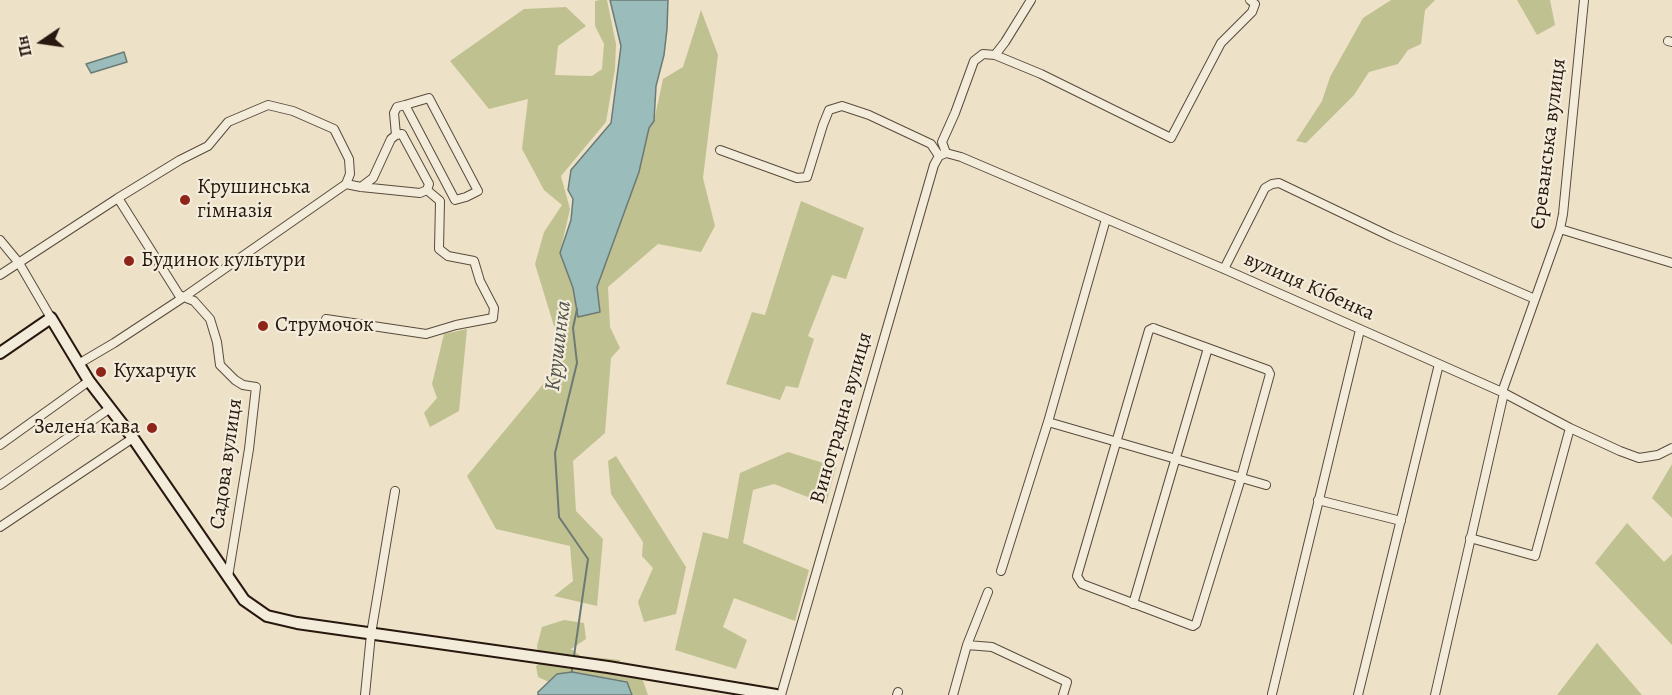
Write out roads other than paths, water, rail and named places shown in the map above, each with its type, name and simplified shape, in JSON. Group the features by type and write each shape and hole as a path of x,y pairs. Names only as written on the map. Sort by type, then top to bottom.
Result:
{"street":[{"path":"1031,0 995,55 1041,74 1171,138 1221,43 1252,12 1255,4 1250,0"},
{"name":"Єреванська вулиця","path":"1435,695 1503,392 1560,229 1584,0"},
{"name":"Виноградна вулиця","path":"781,695 930,177 943,155 942,141 974,61 983,54 995,55"},
{"path":"396,135 394,113 397,107 429,98 478,191 455,200 440,201 427,190"},
{"path":"0,275 118,198 207,146 228,122 268,105 293,111 334,129 349,159 350,174 346,183 184,297 80,363"},
{"path":"405,105 455,200"},
{"path":"720,150 797,178 807,177 829,110 842,106 869,115 931,144 943,155"},
{"path":"346,183 361,187 420,193 427,190 429,184 402,134 391,139 373,178 361,187"},
{"name":"вулиця Кібенка","path":"943,155 961,157 1224,269 1503,392 1570,428 1639,458 1658,456 1672,448"},
{"path":"1224,269 1264,188 1279,183 1392,237 1534,299"},
{"name":"Садова вулиця","path":"118,198 179,295 194,301 210,319 217,342 220,365 234,380 243,385 256,387 249,449 228,577"},
{"path":"326,319 426,334 493,318 494,308 480,281 474,261 448,256 440,249 440,201"},
{"path":"1001,571 1048,422 1106,219"},
{"path":"1560,229 1672,263"},
{"path":"0,240 19,263 89,381 133,438 244,600 267,615 297,623 608,667 776,695"},
{"path":"0,353 51,318"},
{"path":"1154,328 1208,348 1268,370 1270,374 1196,624 1190,626 1082,584 1077,576 1149,330 1154,328"},
{"path":"1272,694 1360,330"},
{"path":"1133,604 1208,348"},
{"path":"1358,695 1440,364"},
{"path":"0,445 89,381"},
{"path":"0,485 110,409"},
{"path":"1048,422 1266,485"},
{"path":"1470,538 1534,556 1570,428"},
{"path":"0,527 133,438"},
{"path":"365,695 371,634 396,491"},
{"path":"1318,500 1401,520"},
{"path":"953,695 967,645 988,592"},
{"path":"967,645 992,647 1067,682 1063,695"}],"water":[{"path":"610,0 668,0 667,29 664,55 656,86 654,121 649,128 639,172 597,287 600,312 578,317 573,288 560,253 571,220 573,199 568,190 571,170 611,123 621,46"},
{"path":"124,52 127,62 91,73 86,64"},
{"path":"572,672 627,682 632,695 538,695 538,692 557,674"}],"waterway":[{"name":"Крушинка","path":"574,656 588,559 559,517 555,453 577,363 573,328 577,309"}],"place":[{"name":"Крушинська гімназія","path":"185,200"},
{"name":"Будинок культури","path":"129,261"},
{"name":"Струмочок","path":"263,326"},
{"name":"Кухарчук","path":"101,372"},
{"name":"Зелена кава","path":"152,428"}]}
